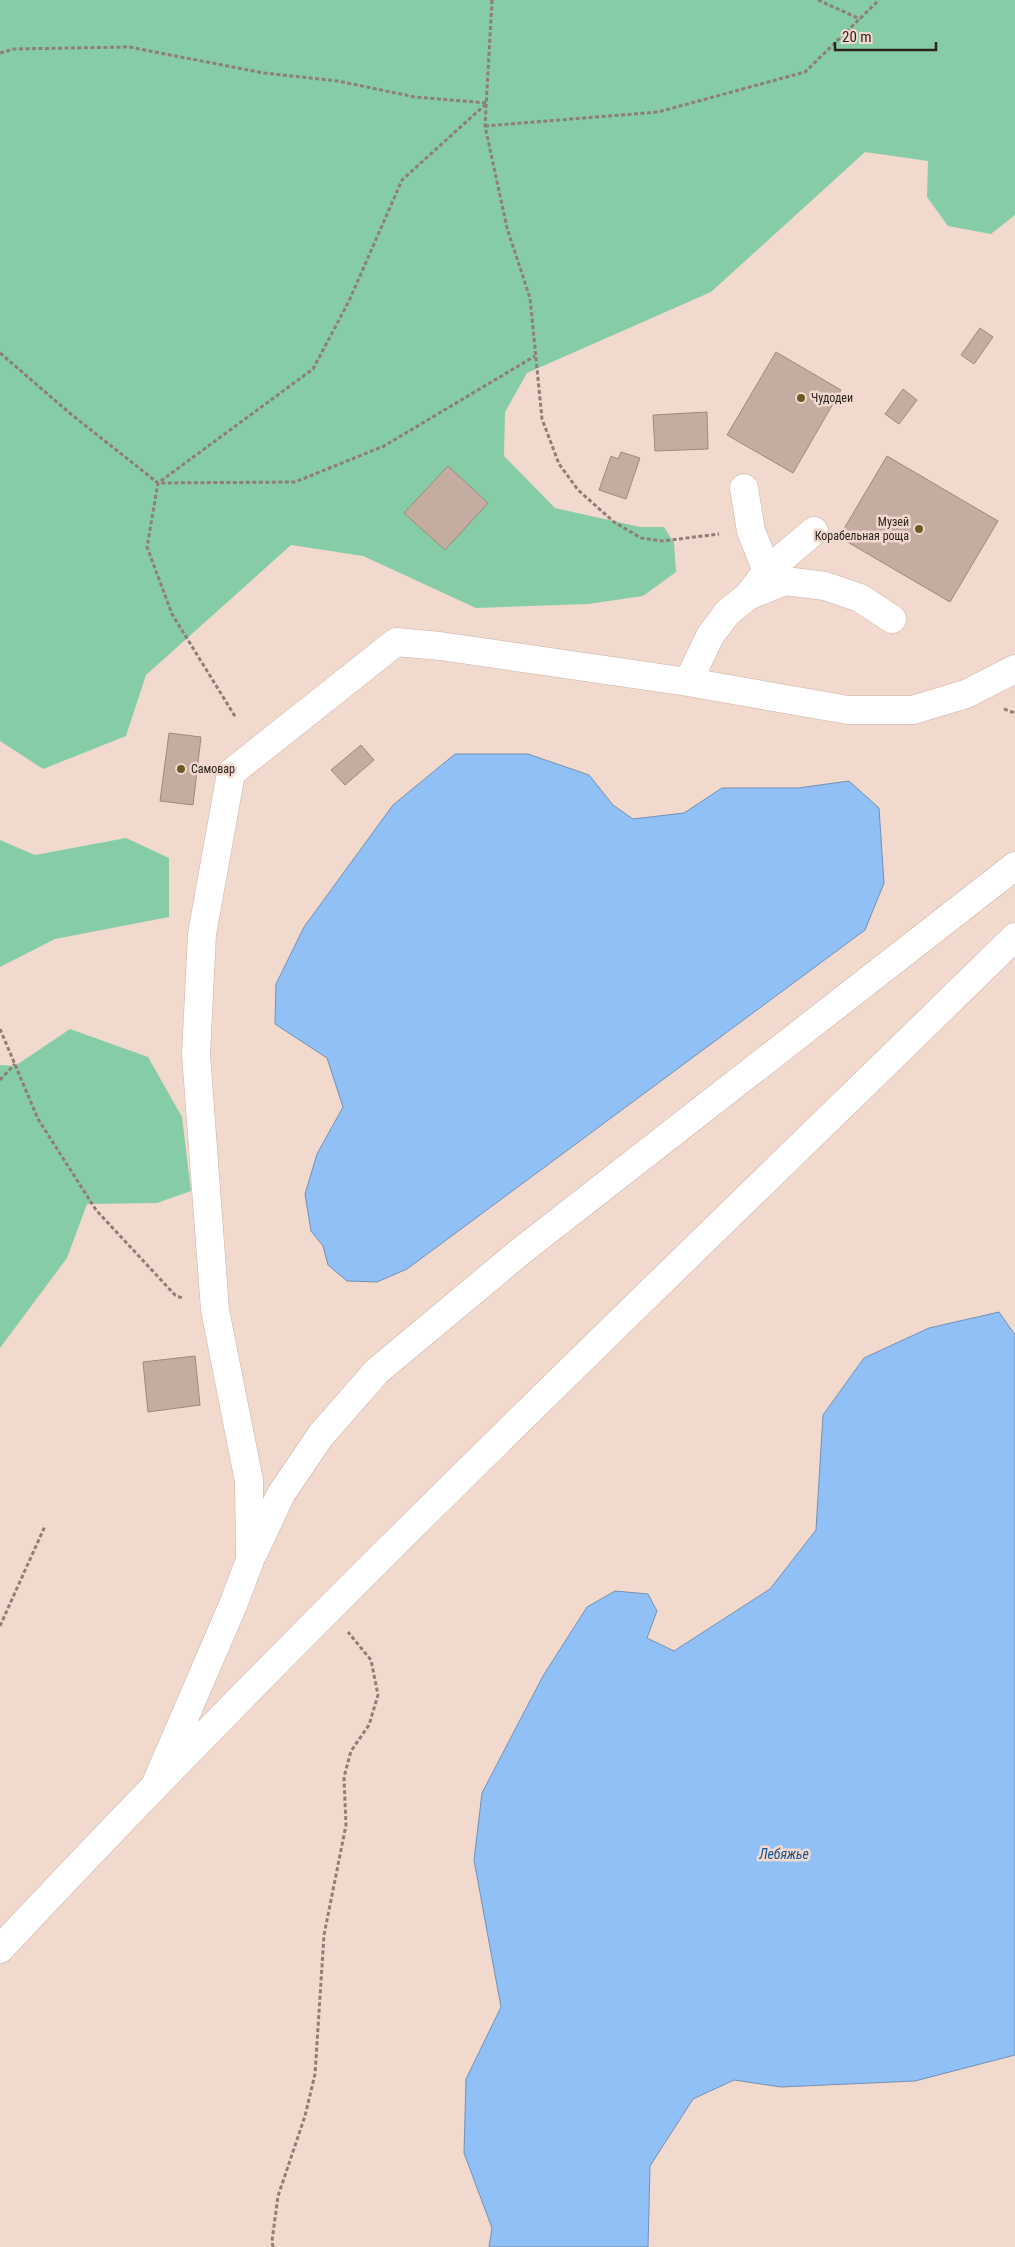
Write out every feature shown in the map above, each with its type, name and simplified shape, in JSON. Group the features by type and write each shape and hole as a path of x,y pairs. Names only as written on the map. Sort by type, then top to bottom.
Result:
{"street":[{"path":"744,488 751,531 768,571"},
{"path":"688,682 710,636 727,614 748,596 768,571 814,531"},
{"path":"748,596 785,582 825,586 860,598 892,619"},
{"path":"250,1560 249,1481 215,1310 196,1054 202,934 231,773 396,642 440,646 688,682 848,710 913,710 966,694 1015,669"},
{"path":"157,1781 233,1605 250,1560 281,1494 321,1435 378,1371 521,1251 1015,866"},
{"path":"0,1948 157,1781 328,1609 1015,937"}],"path":[{"path":"492,0 485,126 507,228 530,298 542,419 559,464 578,490 614,522 641,538 662,540 751,531"},
{"path":"818,0 860,19"},
{"path":"485,126 658,112 805,72 879,0"},
{"path":"0,54 14,49 128,47 264,72 338,81 415,97 487,103"},
{"path":"236,718 172,614 147,547 158,483 313,369 349,301 402,180 487,103"},
{"path":"0,353 72,415 158,483 295,482 384,446 535,356"},
{"path":"0,1029 38,1119 96,1210 175,1294 204,1309 215,1310"},
{"path":"0,1080 15,1064"},
{"path":"0,1626 45,1526"},
{"path":"273,2247 272,2241 278,2196 305,2116 315,2074 324,1935 346,1825 344,1777 351,1751 370,1725 378,1695 371,1660 328,1609"}],"green space":[{"path":"0,0 1015,0 1015,215 991,234 948,226 927,197 928,161 865,152 711,292 527,373 505,412 504,456 555,508 640,527 664,527 674,543 676,572 643,596 588,604 476,608 363,556 291,545 146,675 126,736 43,769 0,741"},
{"path":"126,838 169,858 169,917 55,939 0,967 0,840 35,855"},
{"path":"70,1029 148,1057 182,1117 191,1191 157,1203 87,1204 67,1258 0,1348 0,1065 15,1066"}],"water":[{"path":"455,754 528,754 589,775 613,805 633,819 684,813 722,788 798,788 849,781 879,808 884,883 865,930 407,1269 377,1282 347,1281 328,1265 323,1246 311,1231 305,1194 317,1154 343,1107 327,1058 275,1024 276,984 304,927 393,805"},
{"name":"Лебяжье","path":"999,1312 1015,1335 1015,2055 915,2081 781,2087 734,2080 693,2099 650,2166 648,2247 489,2247 492,2228 464,2153 466,2079 501,2007 474,1860 482,1793 543,1676 587,1607 615,1591 648,1594 657,1611 647,1638 674,1651 770,1589 816,1530 823,1415 864,1358 929,1328"}],"building":[{"path":"980,328 993,337 974,364 961,355"},
{"path":"776,352 841,390 793,473 727,435"},
{"path":"903,389 917,400 899,424 885,414"},
{"path":"707,412 708,449 655,451 653,415"},
{"path":"621,452 640,458 626,499 599,490 611,456 618,459"},
{"name":"Музей Корабельная роща","path":"887,456 998,521 950,602 839,537"},
{"path":"448,466 488,503 445,550 404,513"},
{"name":"Самовар","path":"169,733 201,737 193,805 160,801"},
{"path":"361,745 374,760 345,785 331,770"},
{"path":"195,1356 200,1405 148,1412 143,1362"}],"place":[{"name":"Чудодеи","path":"801,398"},
{"name":"Музей Корабельная роща","path":"919,529"},
{"name":"Самовар","path":"181,769"}]}
